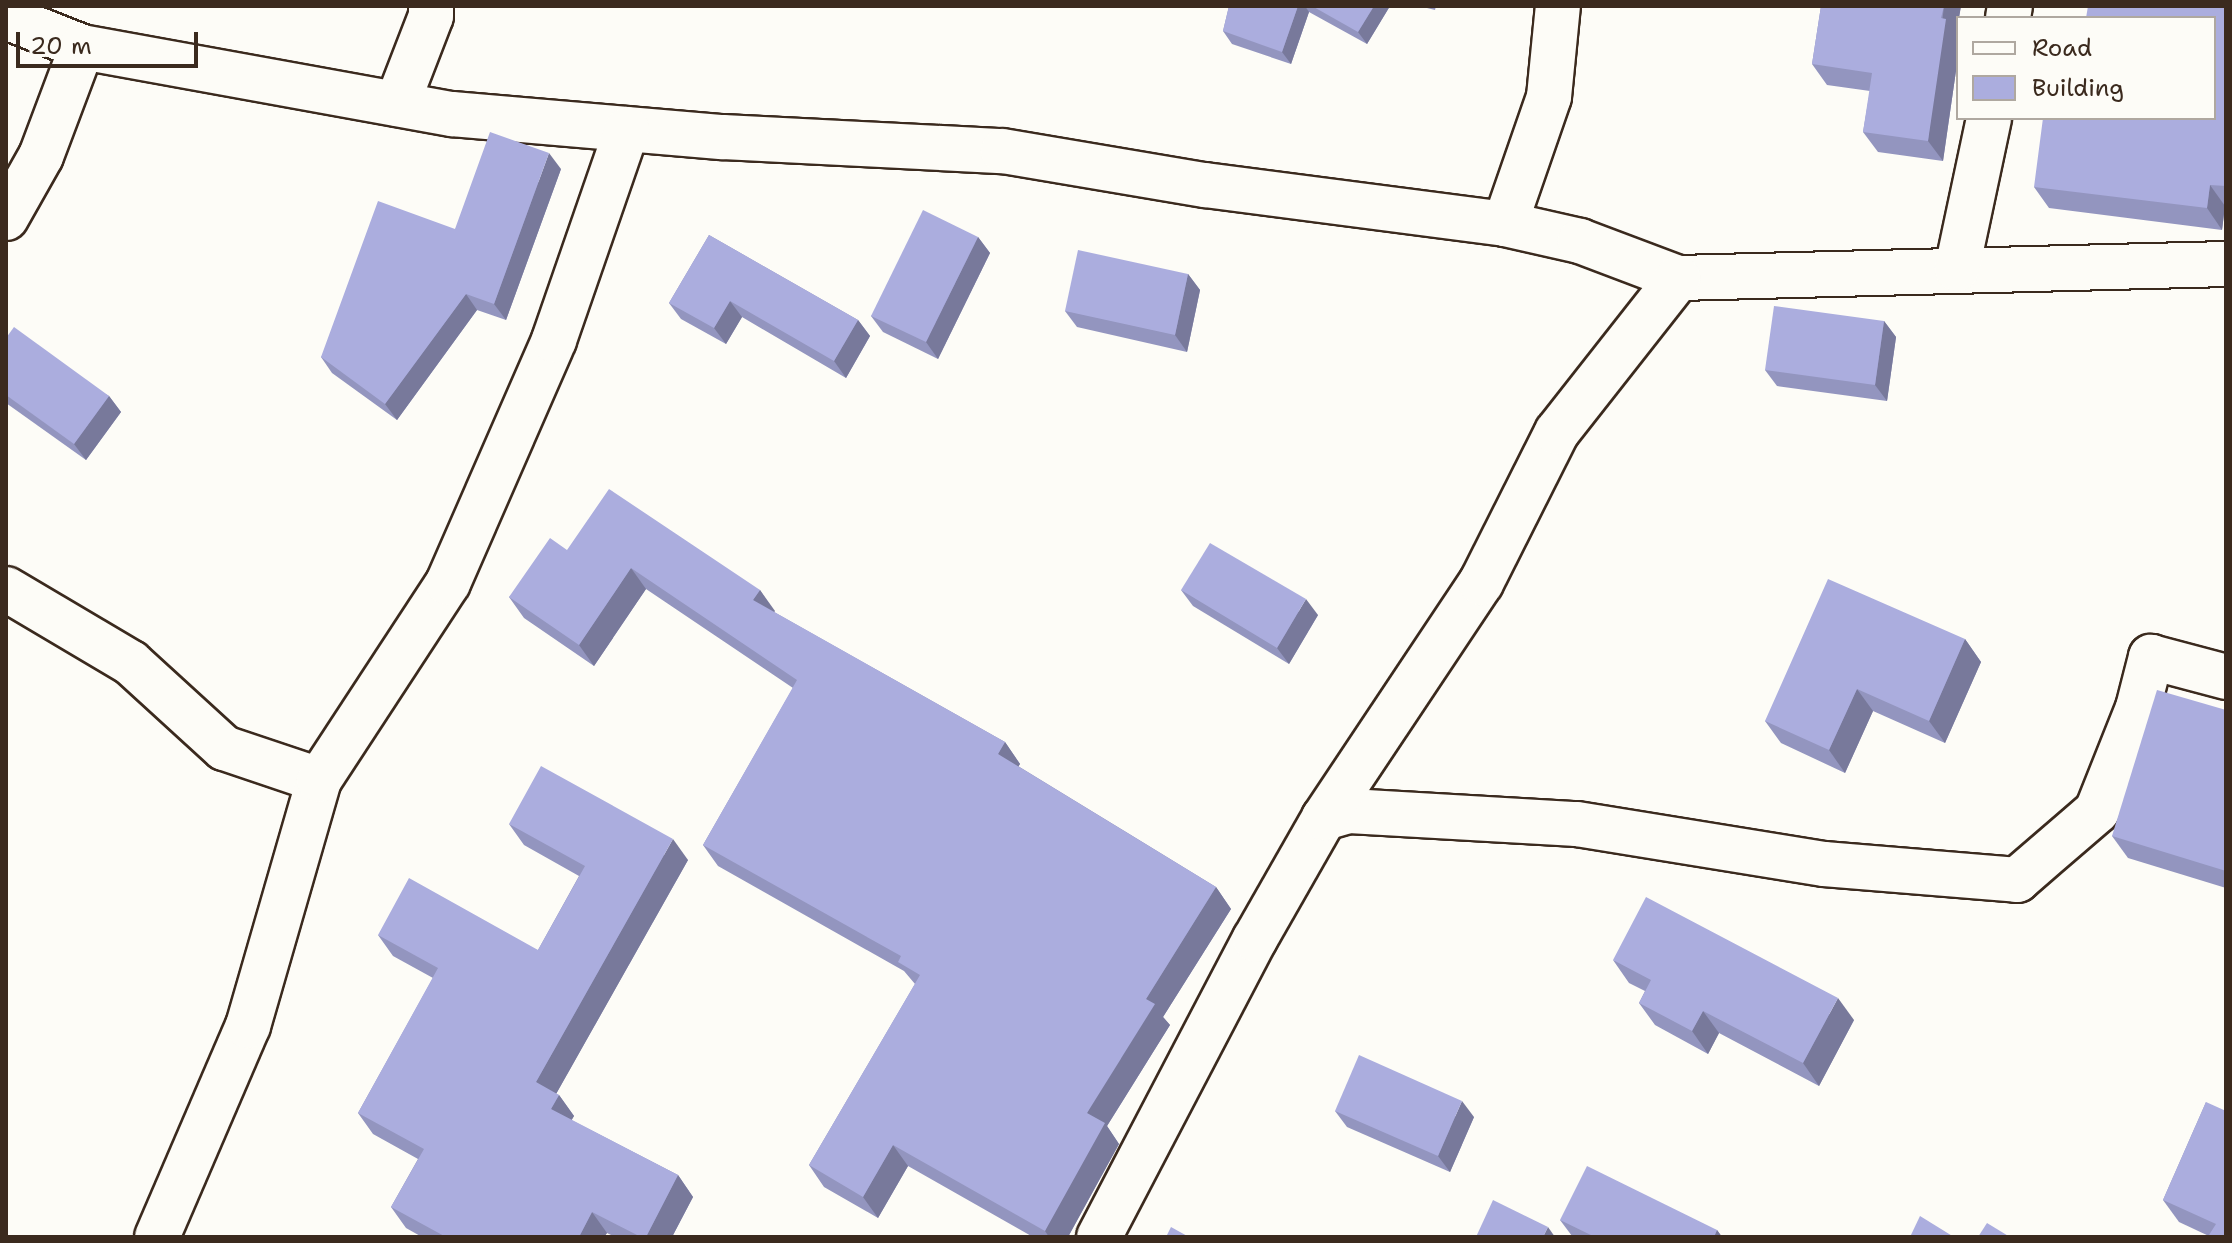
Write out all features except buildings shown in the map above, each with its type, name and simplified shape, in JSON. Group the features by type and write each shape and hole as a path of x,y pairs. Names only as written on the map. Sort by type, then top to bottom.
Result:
{"street":[{"path":"397,104 431,16 431,6"},
{"path":"1505,224 1549,97 1558,6"},
{"path":"6,17 82,47 452,114 627,129 1003,151 1205,185 1505,224 1580,241 1678,278 2226,264"},
{"path":"6,218 41,156 82,47"},
{"path":"1957,269 1989,120"},
{"path":"157,1237 248,1026 319,780 448,583 554,340 627,129"},
{"path":"1099,1237 1255,939 1324,818 1481,583 1557,432 1678,278"},
{"path":"6,589 131,663 224,748 319,780"},
{"path":"1324,818 1349,811 1577,824 1824,864 2017,880 2097,811 2138,708 2151,657 2226,677"}]}
